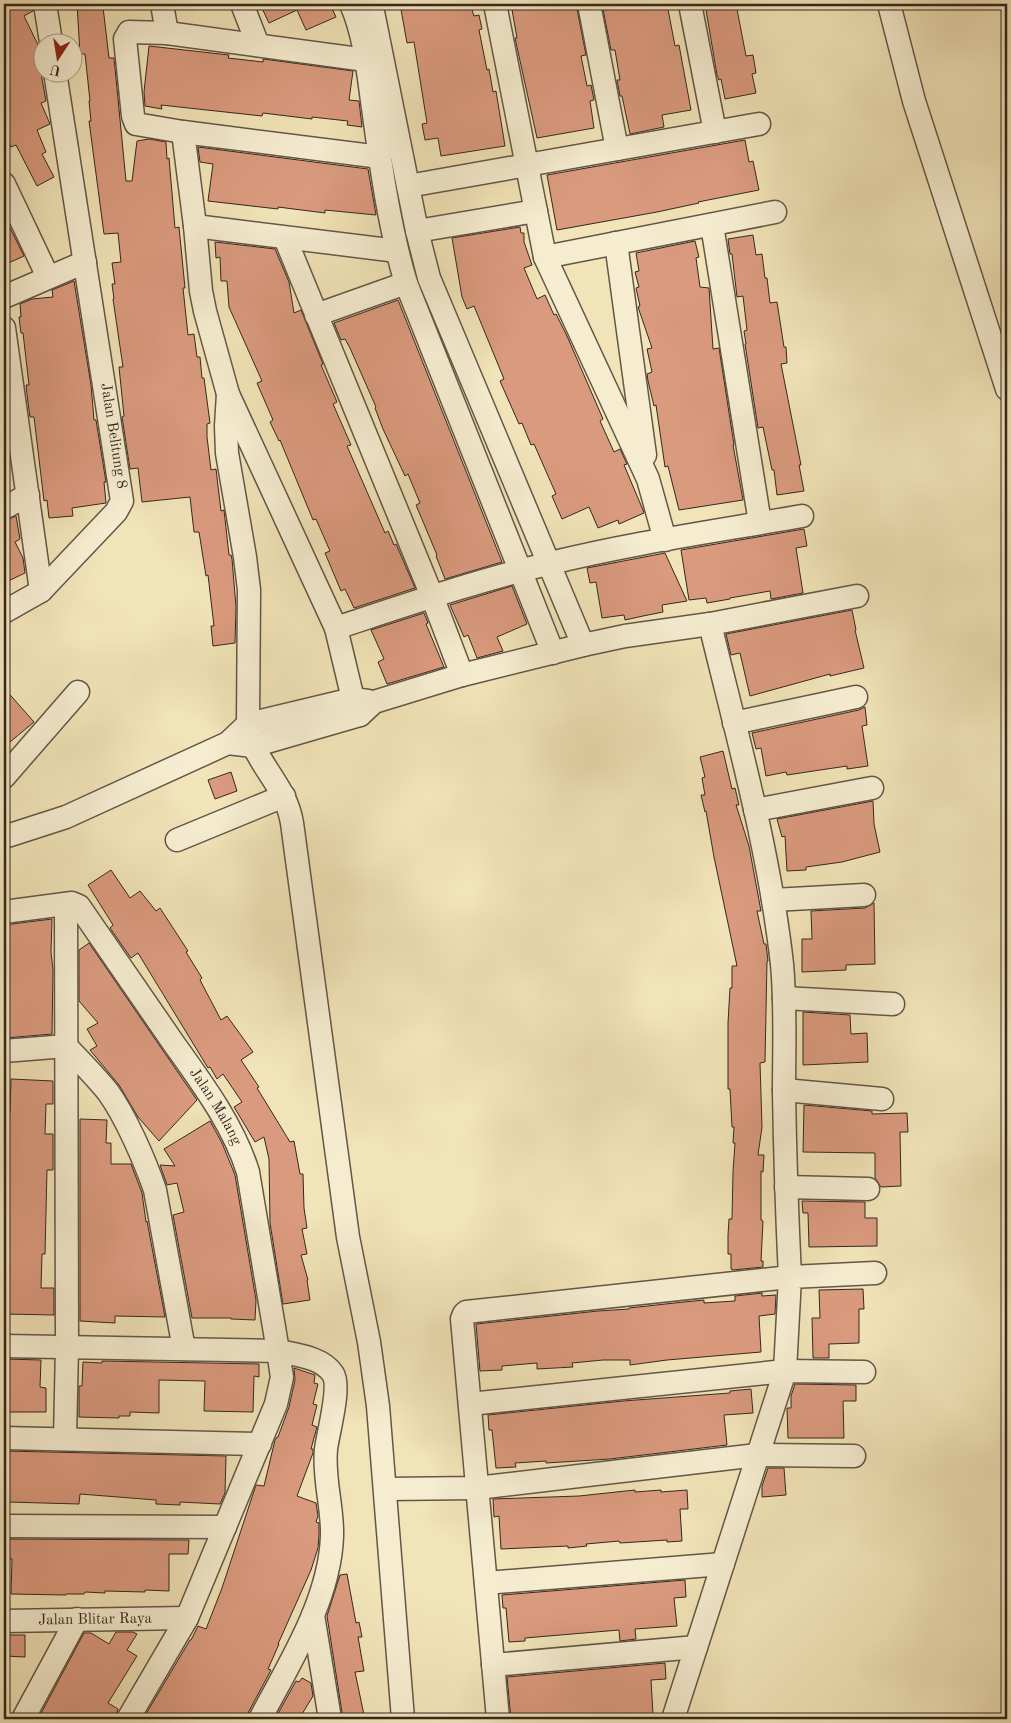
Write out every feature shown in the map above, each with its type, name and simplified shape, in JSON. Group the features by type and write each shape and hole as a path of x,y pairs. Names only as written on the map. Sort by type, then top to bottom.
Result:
{"street":[{"path":"45,4 49,32"},
{"path":"162,4 167,33"},
{"path":"242,4 258,45"},
{"path":"351,4 357,17 366,60 389,210 397,251 406,283 552,653"},
{"path":"370,4 428,278 583,645"},
{"path":"495,4 545,257 648,479"},
{"path":"589,4 617,149"},
{"path":"690,4 715,132"},
{"path":"889,4 914,101 1007,389"},
{"path":"366,60 167,33 129,32 126,35 133,116 136,124 182,132 380,157"},
{"name":"Jalan Belitung 8","path":"4,612 41,591 116,512 122,501 57,82"},
{"path":"389,210 410,196 527,165 759,124"},
{"path":"182,132 205,311 228,394 336,628 362,705"},
{"path":"4,184 48,277"},
{"path":"417,231 536,211"},
{"path":"545,257 775,212"},
{"path":"712,225 760,523"},
{"path":"195,226 397,251"},
{"path":"284,238 432,596 462,675"},
{"path":"616,243 648,479 665,540"},
{"path":"4,297 48,277 85,265"},
{"path":"316,315 406,283"},
{"path":"4,328 10,414 28,495 41,591"},
{"path":"228,394 227,453 249,590 248,724 253,746 290,809 348,1237 369,1342 378,1406 403,1719"},
{"path":"4,508 28,495"},
{"path":"336,628 432,596 549,563 802,516"},
{"path":"228,743 253,746 362,705 462,675 583,645 710,624 856,596"},
{"path":"673,1719 785,1371 790,1277 786,1187 782,964 773,900 755,810 710,624"},
{"path":"4,777 78,692"},
{"path":"734,723 856,697"},
{"path":"4,837 66,817 228,743 248,724 362,705"},
{"path":"755,810 872,788"},
{"path":"176,840 284,796"},
{"path":"773,900 864,895"},
{"name":"Jalan Malang","path":"66,904 72,903 79,906 204,1087 232,1132 248,1172 282,1377 276,1404 187,1618 128,1719"},
{"path":"4,912 66,904 67,1346 65,1439"},
{"path":"784,998 893,1004"},
{"path":"4,1051 66,1046"},
{"path":"66,1046 109,1094 148,1168 155,1190 184,1349"},
{"path":"67,1088 95,1077"},
{"path":"784,1090 882,1099"},
{"path":"786,1187 868,1188"},
{"path":"498,1719 462,1319 464,1314 466,1312 790,1277 875,1273"},
{"path":"4,1346 278,1351 319,1362 329,1369 334,1377 336,1388 326,1450 326,1488 332,1536 323,1586 313,1615 260,1719"},
{"path":"470,1404 785,1371 864,1372"},
{"path":"4,1438 260,1444"},
{"path":"386,1489 477,1488 757,1455 854,1456"},
{"path":"4,1526 225,1527"},
{"path":"486,1583 722,1564"},
{"path":"313,1615 330,1719"},
{"name":"Jalan Blitar Raya","path":"4,1620 187,1618"},
{"path":"17,1718 77,1619"},
{"path":"493,1665 696,1646"}],"building":[{"path":"10,4 32,4 33,11 24,16 32,32 32,82 43,82 46,101 41,103 50,124 37,130 46,152 42,154 54,177 37,186 16,145 11,147 4,133 4,7"},
{"path":"77,4 101,4 101,7 103,7 109,58 114,58 126,181 132,181 137,141 149,139 166,142 175,228 179,227 188,335 194,334 197,357 200,357 210,423 207,424 207,437 211,470 216,469 221,511 224,510 229,555 231,555 232,559 236,607 235,643 213,646 211,626 214,626 208,575 206,576 199,532 194,532 190,497 142,502 138,468 130,469 122,417 124,416 119,367 123,367 112,284 115,284 112,263 121,262 118,233 104,234 89,121 91,121 90,101 85,54 82,54 82,32 79,32"},
{"path":"260,4 330,4 336,17 306,30 297,10 269,23"},
{"path":"400,4 470,4 474,16 479,15 482,29 479,30 493,92 496,91 505,146 441,156 438,138 425,140 422,124 427,123 414,42 407,43"},
{"path":"511,4 576,4 586,55 581,56 587,86 591,85 594,100 590,101 594,128 537,138 515,38 517,38"},
{"path":"602,4 667,4 675,46 679,45 691,110 662,115 664,127 630,134 617,80 620,80 615,50 611,50"},
{"path":"705,4 736,4 746,56 753,55 756,73 752,74 756,93 725,99 721,79 719,80 717,75"},
{"path":"149,46 229,55 228,58 263,62 263,59 353,71 349,100 359,101 362,127 347,125 348,121 312,117 312,119 263,113 262,116 161,105 162,109 145,106 144,92"},
{"path":"745,140 749,162 753,161 759,190 657,212 557,230 547,175"},
{"path":"198,147 368,169 376,215 325,210 325,213 208,201 213,164 200,162"},
{"path":"520,227 521,233 524,233 524,242 532,265 524,268 537,299 545,295 554,315 556,314 567,336 603,419 600,421 614,452 620,449 627,464 624,465 644,513 619,524 618,520 598,528 589,507 562,519 552,496 556,494 534,444 531,445 522,423 519,424 500,381 504,379 474,306 467,309 462,297 452,238"},
{"path":"10,228 24,256 4,265 4,231"},
{"path":"753,235 756,255 762,254 770,303 777,302 784,347 786,347 787,363 781,364 801,465 799,465 804,491 777,495 774,470 772,470 763,427 758,428 745,344 744,331 747,330 743,296 737,297 732,254 730,254 728,239"},
{"path":"695,241 699,257 696,258 700,287 709,288 713,349 719,348 743,500 679,510 668,466 665,467 656,405 654,406 648,381 647,374 652,372 647,349 652,348 638,307 640,306 636,288 639,287 635,272 639,271 636,253"},
{"path":"215,242 275,249 289,282 294,313 301,310 337,402 333,404 351,445 347,446 385,533 388,531 394,545 396,544 415,588 354,608 345,589 341,591 325,553 330,551 316,519 313,520 280,440 270,422 273,420 257,383 262,381 229,307 227,281 221,281 220,257 216,258"},
{"path":"74,281 91,385 94,420 96,420 106,482 104,482 106,503 72,508 73,516 49,518 47,500 44,501 34,417 30,417 28,403 26,385 29,385 23,333 21,333 19,317 21,317 20,304 32,299 53,297 52,290"},
{"path":"398,300 502,562 445,579 416,505 420,503 408,474 405,476 383,429 376,407 350,348 345,339 341,340 334,323"},
{"path":"16,516 20,539 15,542 23,558 25,573 4,583 4,521"},
{"path":"804,529 807,546 796,548 803,593 771,599 770,591 707,603 706,598 689,600 681,550"},
{"path":"665,553 687,601 662,605 663,612 625,620 624,615 602,618 596,582 590,583 587,568"},
{"path":"512,586 527,624 497,637 503,651 477,658 468,635 464,637 450,605"},
{"path":"852,610 864,668 830,676 830,674 750,696 740,653 731,655 726,634"},
{"path":"424,613 428,623 426,624 444,667 387,684 378,662 384,659 371,630"},
{"path":"4,688 34,722 4,747"},
{"path":"865,707 867,725 862,726 868,766 847,769 847,766 787,775 786,772 766,776 761,748 756,749 752,733 859,710"},
{"path":"723,751 732,789 735,788 739,805 736,805 749,846 761,911 757,911 764,944 766,944 768,961 765,1062 760,1063 762,1127 758,1155 764,1155 763,1172 761,1171 761,1220 763,1221 761,1261 763,1261 763,1267 733,1270 731,1269 731,1254 728,1254 729,1219 732,1219 735,1143 733,1143 734,1127 732,1127 730,1089 728,1089 728,1023 730,988 732,988 732,966 737,966 706,811 701,795 705,795 702,778 705,777 700,757"},
{"path":"231,772 237,791 215,799 208,780"},
{"path":"873,801 874,824 880,852 842,862 806,867 806,870 787,871 785,836 782,837 777,819"},
{"path":"111,870 130,898 140,891 156,911 160,908 188,951 186,952 202,978 200,980 221,1020 227,1016 253,1052 241,1060 259,1087 257,1088 290,1142 294,1141 300,1174 303,1174 304,1208 307,1228 302,1229 307,1254 301,1255 308,1280 310,1300 283,1304 270,1223 269,1159 264,1137 255,1142 234,1107 242,1102 223,1074 217,1079 210,1067 208,1068 138,953 131,958 110,928 113,925 88,885"},
{"path":"874,903 875,964 846,965 846,970 802,972 802,939 812,939 811,911 865,908"},
{"path":"52,919 52,1034 5,1038 4,925"},
{"path":"89,943 197,1100 159,1141 138,1117 119,1085 90,1050 97,1046 87,1029 98,1023 79,1001 79,950"},
{"path":"803,1012 850,1015 851,1034 867,1033 868,1062 803,1065"},
{"path":"11,1079 53,1081 53,1104 46,1104 45,1134 53,1134 53,1170 47,1170 45,1254 42,1254 41,1288 54,1288 54,1315 4,1314 4,1113 10,1113"},
{"path":"804,1105 872,1111 872,1114 907,1113 908,1132 900,1132 901,1186 881,1187 875,1178 875,1153 803,1152"},
{"path":"80,1119 107,1120 106,1143 111,1143 111,1164 131,1164 142,1193 165,1317 115,1316 115,1323 80,1321"},
{"path":"210,1121 222,1143 235,1175 256,1300 255,1320 192,1318 173,1215 184,1212 177,1183 167,1185 160,1165 175,1166 164,1149"},
{"path":"802,1201 865,1202 865,1218 877,1218 877,1246 809,1247 808,1213 803,1213"},
{"path":"863,1289 864,1309 859,1309 859,1343 829,1344 829,1358 813,1358 812,1318 820,1318 819,1290"},
{"path":"762,1293 762,1296 776,1295 775,1314 759,1316 761,1352 630,1365 630,1360 603,1360 572,1363 573,1367 537,1369 537,1363 502,1366 502,1370 480,1371 476,1324 704,1300 704,1303 735,1301 735,1296"},
{"path":"5,1359 41,1360 40,1387 46,1388 46,1412 4,1412"},
{"path":"102,1361 259,1364 259,1377 254,1376 253,1412 204,1411 205,1381 159,1380 159,1413 130,1412 130,1416 119,1416 119,1418 79,1417 79,1386 82,1386 83,1362 102,1363"},
{"path":"294,1368 315,1375 314,1383 318,1384 313,1404 317,1405 312,1425 317,1427 311,1449 313,1449 313,1453 297,1496 316,1503 318,1516 316,1522 319,1523 319,1535 318,1548 311,1570 268,1669 271,1670 248,1713 247,1719 143,1719 198,1626 206,1629 222,1588 256,1485 264,1486 275,1440 278,1437 289,1407 295,1380"},
{"path":"795,1384 856,1385 856,1401 843,1401 844,1438 788,1438 787,1408 791,1408 791,1396"},
{"path":"751,1389 753,1413 724,1415 727,1445 610,1459 515,1463 516,1467 496,1468 492,1430 489,1430 488,1415 623,1401 730,1393 730,1391"},
{"path":"4,1451 226,1456 225,1493 220,1504 180,1502 180,1505 156,1504 156,1500 80,1494 79,1504 7,1502 7,1468 4,1468"},
{"path":"768,1468 784,1468 786,1495 762,1497 762,1486"},
{"path":"635,1490 635,1492 661,1490 661,1492 687,1490 688,1509 680,1509 682,1541 620,1543 619,1541 586,1544 587,1546 568,1548 568,1546 501,1549 499,1516 494,1517 493,1499 579,1496"},
{"path":"4,1539 189,1540 188,1554 169,1554 169,1591 105,1591 105,1593 85,1592 84,1594 66,1595 11,1594 12,1559 4,1558"},
{"path":"347,1574 356,1623 359,1622 362,1637 358,1637 364,1671 355,1672 364,1715 371,1719 343,1719 327,1616 340,1575"},
{"path":"685,1580 686,1597 674,1598 677,1626 635,1629 636,1639 620,1641 619,1630 525,1638 525,1641 509,1642 506,1608 503,1608 502,1595"},
{"path":"116,1632 133,1632 137,1634 127,1650 137,1656 108,1703 118,1709 115,1719 38,1719 84,1633 91,1633 109,1644"},
{"path":"6,1635 25,1635 25,1657 5,1656"},
{"path":"665,1663 666,1679 651,1680 653,1714 599,1716 599,1714 511,1719 507,1677"},
{"path":"302,1678 311,1683 313,1696 299,1719 275,1719 296,1681 299,1682"}]}
